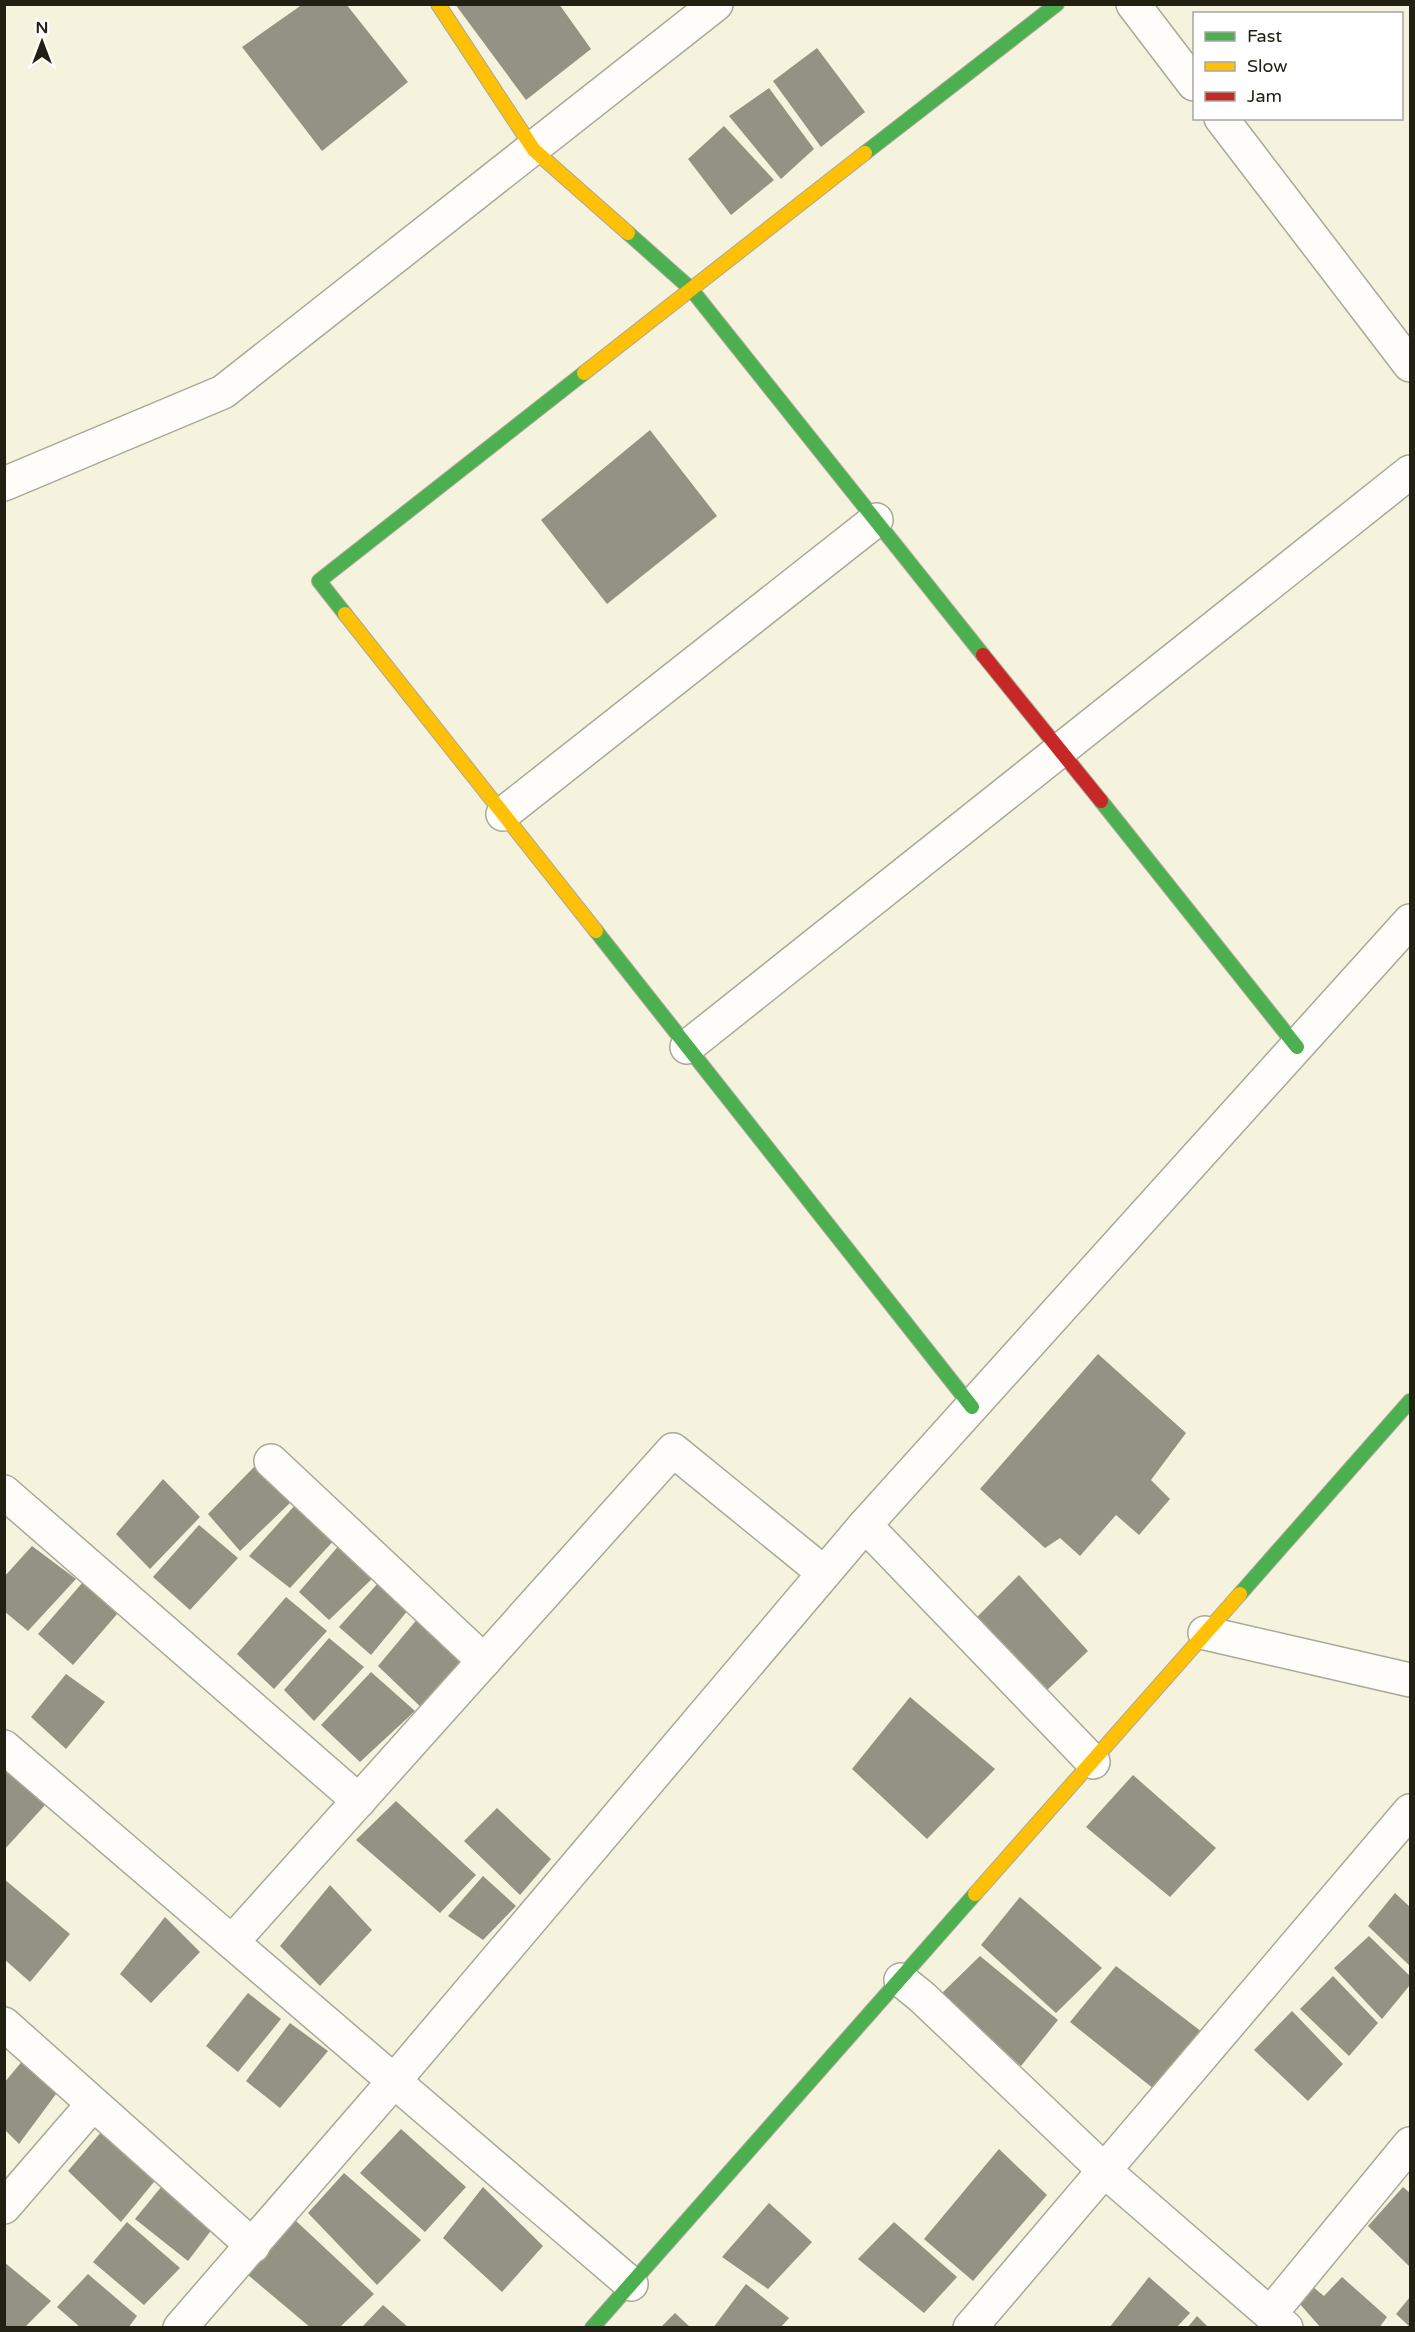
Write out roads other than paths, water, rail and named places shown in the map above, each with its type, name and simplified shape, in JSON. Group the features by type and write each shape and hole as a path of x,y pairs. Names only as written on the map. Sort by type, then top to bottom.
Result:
{"street":[{"path":"438,4 534,150 691,289 1297,1047"},
{"path":"4,484 223,392 534,150 716,4"},
{"path":"972,1407 319,581 1057,4"},
{"path":"1133,4 1193,83"},
{"path":"1223,120 1410,365"},
{"path":"687,1047 1410,472"},
{"path":"503,814 876,520"},
{"path":"180,2328 394,2081 865,1525 1410,921"},
{"path":"592,2328 1410,1401"},
{"path":"232,1942 673,1450 824,1573"},
{"path":"271,1461 484,1661"},
{"path":"4,1492 359,1801"},
{"path":"865,1525 1093,1762"},
{"path":"1205,1633 1410,1680"},
{"path":"4,1747 631,2284"},
{"path":"970,2328 1410,1811"},
{"path":"901,1980 922,1997 1105,2171 1278,2321 1410,2144"},
{"path":"4,2025 253,2246"},
{"path":"4,2207 93,2104"}]}
